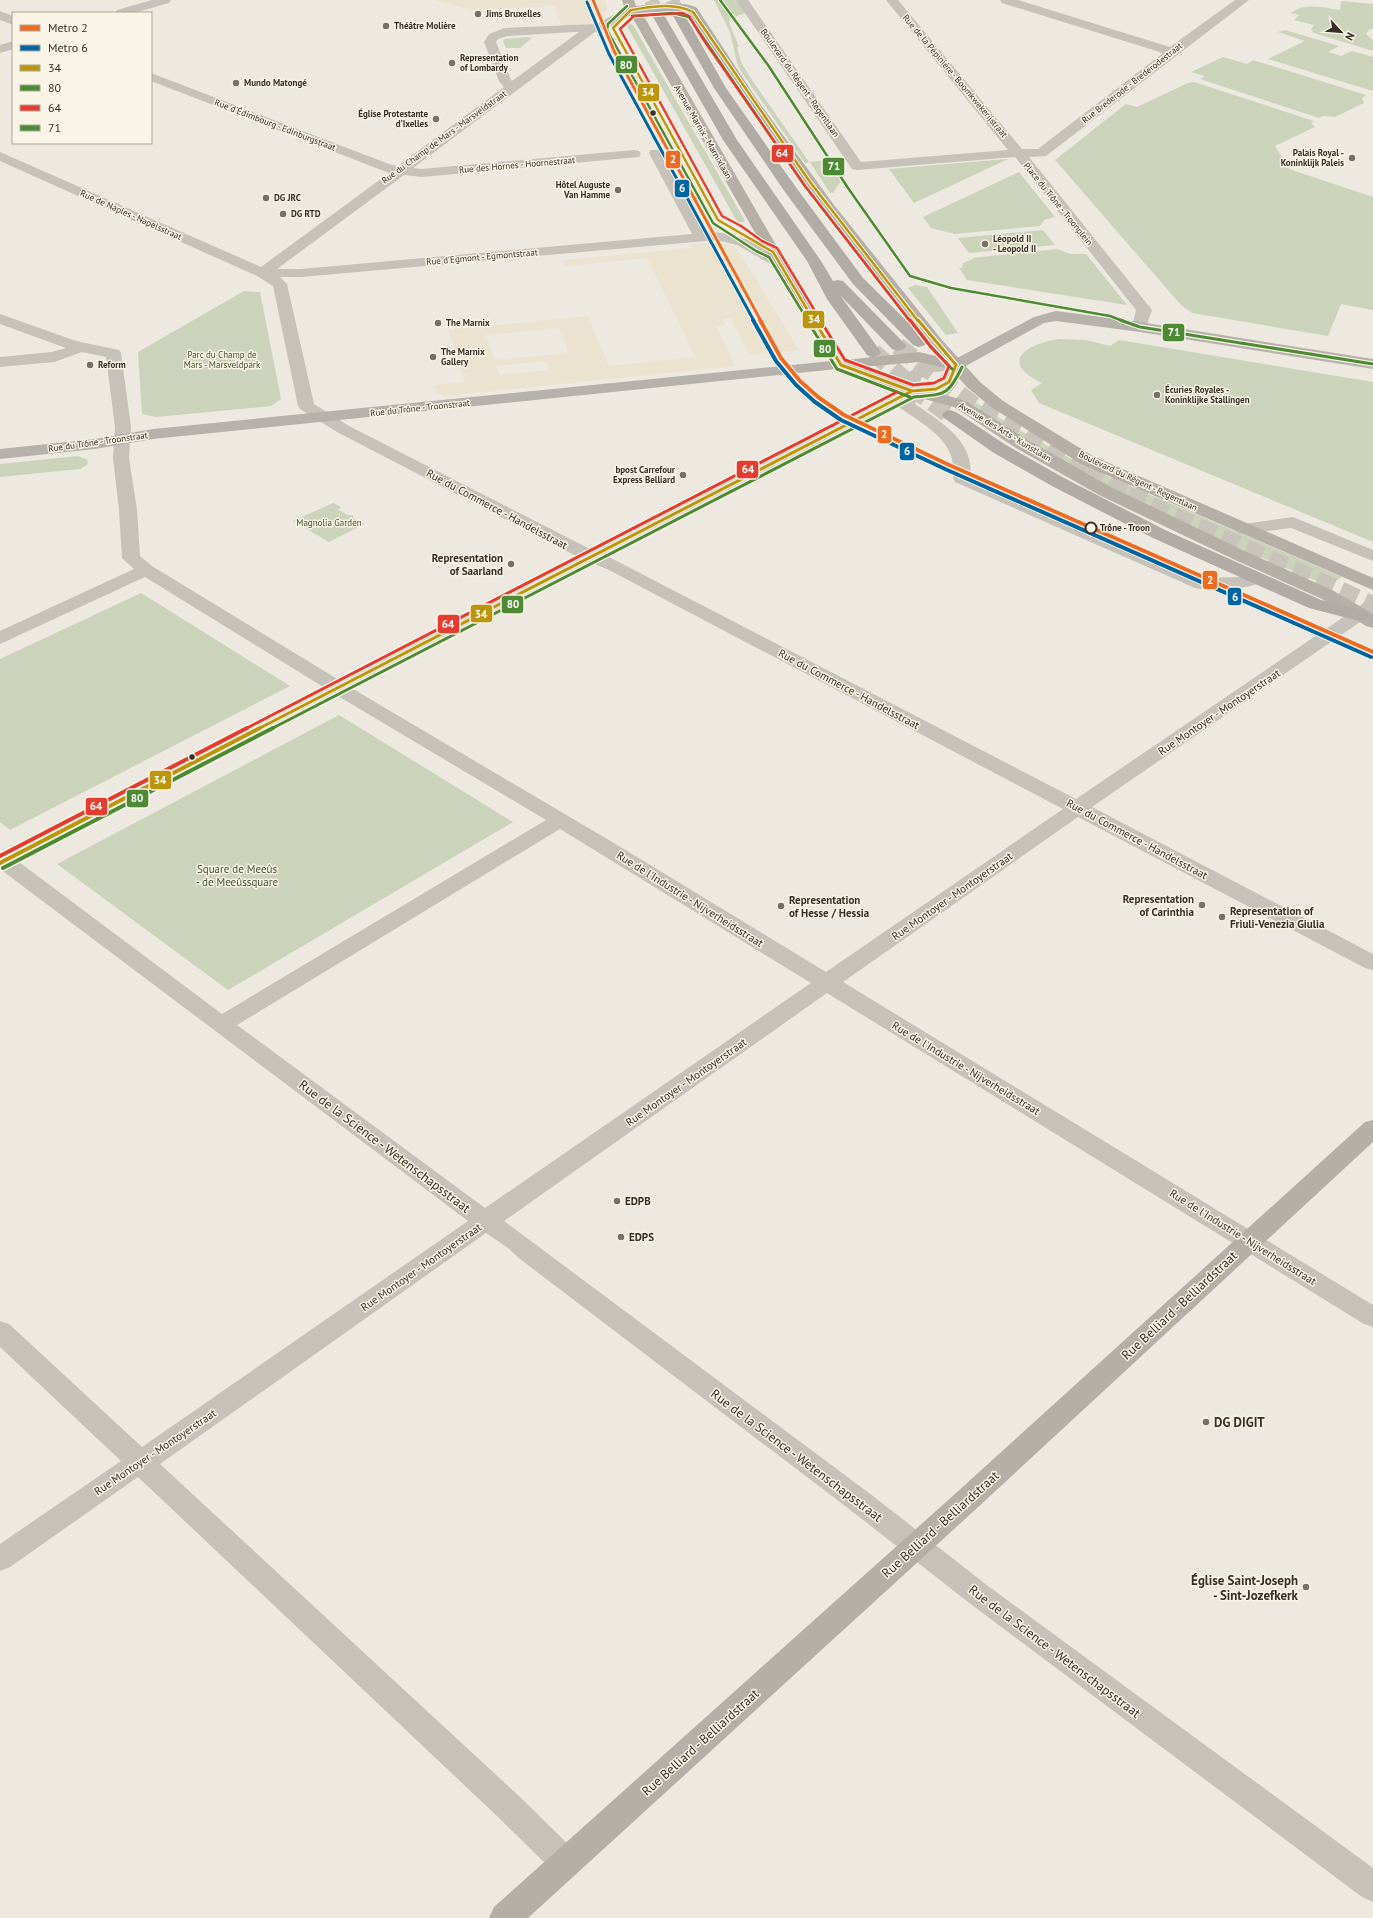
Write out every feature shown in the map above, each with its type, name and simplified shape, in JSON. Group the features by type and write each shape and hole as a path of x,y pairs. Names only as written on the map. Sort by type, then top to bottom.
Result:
{"highway":[{"path":"678,14 720,88 752,136 858,281 918,342"},
{"path":"658,15 730,140 814,261 835,299 873,352"},
{"path":"814,261 898,346"},
{"path":"950,415 1000,448 1058,482 1159,534 1315,604 1368,614"}],"main road":[{"name":"Boulevard du Régent - Regentlaan","path":"698,0 718,36 721,55 751,100 810,182 936,343 974,385 997,404 1088,460 1373,585"},
{"path":"630,5 689,8 693,11 721,55"},
{"name":"Avenue Marnix - Marnixlaan","path":"630,5 776,258 841,365"},
{"path":"751,100 752,136 810,182"},
{"path":"689,107 730,140 730,178"},
{"path":"841,365 919,357 956,365 1046,317 1066,316 1373,364"},
{"path":"841,365 912,390"},
{"name":"Rue du Trône - Troonstraat","path":"0,454 84,446 153,434 841,365"},
{"name":"Avenue des Arts - Kunstlaan","path":"912,390 960,404 1022,444 1105,491 1241,556 1368,614"},
{"name":"Rue Belliard - Belliardstraat","path":"505,1918 916,1546 1373,1128"}],"street":[{"path":"124,12 165,0"},
{"name":"Boulevard du Régent - Regentlaan","path":"742,0 857,166"},
{"name":"Rue de la Pépinière - Boomkwekerijstraat","path":"892,0 1017,153"},
{"path":"1006,0 1172,52"},
{"name":"Rue Brederode - Brederodestraat","path":"1017,153 1041,153 1172,52 1243,0"},
{"name":"Rue du Champ de Mars - Marsveldstraat","path":"262,273 591,29 600,27 630,5"},
{"path":"0,16 12,21"},
{"path":"512,88 505,81 490,42 493,37 505,32 574,28 591,29"},
{"path":"0,49 12,45"},
{"name":"Rue d'Édimbourg - Edinburgstraat","path":"152,77 386,168 400,170"},
{"path":"656,153 701,237"},
{"name":"Place du Trône - Troonplein","path":"857,166 1017,153 1144,310 1140,327"},
{"name":"Rue des Hornes - Hoornestraat","path":"400,170 422,173 634,154"},
{"name":"Rue de Naples - Napelsstraat","path":"0,156 262,273 280,284 306,406 324,418"},
{"name":"Avenue Marnix - Marnixlaan","path":"701,237 731,237 776,258"},
{"name":"Rue d'Egmont - Egmontstraat","path":"262,273 301,273 701,237"},
{"path":"0,319 98,352 113,353 117,392 123,427 121,458 128,510 131,558 146,570 339,688 559,820 222,1024 2,860 339,688 593,558 662,520 912,390 936,389 949,382 956,365"},
{"path":"0,362 54,357 82,347"},
{"path":"912,390 906,405 950,439 961,455 963,471 961,478 1201,584 1243,582 1256,578"},
{"name":"Rue du Commerce - Handelsstraat","path":"324,418 524,523 593,558 613,565 1373,963"},
{"path":"1244,529 1293,522 1373,556"},
{"path":"0,638 146,570"},
{"name":"Rue Montoyer - Montoyerstraat","path":"0,1559 140,1462 168,1445 1078,808 1368,614"},
{"name":"Rue de l'Industrie - Nijverheidsstraat","path":"559,820 624,858 1373,1317"},
{"name":"Rue de la Science - Wetenschapsstraat","path":"222,1024 458,1202 518,1242 529,1253 978,1594 1373,1887"},
{"path":"0,1331 504,1801 566,1863"}],"green space":[{"path":"714,0 736,0 746,13 731,18 729,22 739,47 737,47 741,62 809,162 838,159 846,173 833,193 830,193 810,162 805,163 742,73 737,63 730,32"},
{"path":"1341,1 1373,4 1373,28 1366,34 1373,40 1373,51 1314,33 1311,30 1314,25 1294,20 1299,15 1291,13 1308,7 1321,7 1340,10"},
{"path":"630,24 633,25 745,221 738,223 627,26"},
{"path":"1285,30 1339,46 1328,52 1341,56 1352,51 1373,57 1373,91 1268,59 1305,41 1278,32"},
{"path":"532,38 520,48 506,48 503,41 505,39"},
{"path":"1223,57 1247,64 1253,60 1366,95 1362,98 1364,103 1335,117 1323,116 1319,118 1200,79 1205,76 1191,72"},
{"path":"1194,82 1314,121 1311,123 1315,127 1275,146 1289,169 1373,197 1373,310 1341,304 1328,336 1192,313 1181,305 1055,160 1126,104 1137,107 1188,83"},
{"path":"1008,159 914,203 889,169"},
{"path":"1019,172 1055,217 1044,220 1040,226 955,234 931,228 923,217"},
{"path":"1043,230 1055,245 969,253 958,238"},
{"path":"1058,249 1070,254 1086,254 1127,305 967,280 959,268 962,268 963,263 973,259 972,258"},
{"path":"915,285 927,287 958,333 946,335 908,288"},
{"name":"Parc du Champ de Mars - Marsveldpark","path":"244,291 260,292 281,399 271,406 156,417 142,414 138,352"},
{"path":"1059,339 1086,340 1110,346 1119,340 1373,382 1373,542 1039,403 1031,390 1042,383 1021,368 1019,361 1022,355 1036,345"},
{"path":"975,402 1012,426 1086,467 1342,577 1328,586 1178,521 1098,481 1047,452 971,404"},
{"path":"78,456 88,460 87,465 80,469 0,477 0,464"},
{"name":"Magnolia Garden","path":"333,503 341,507 338,510 348,515 353,515 353,518 365,524 329,542 293,521"},
{"path":"141,593 290,686 10,830 0,822 0,659"},
{"name":"Square de Meeûs - de Meeûssquare","path":"339,715 513,822 228,990 57,864"}],"shaded area":[{"path":"434,0 605,0 608,9 585,26 562,27 554,6 471,10"},
{"path":"722,243 733,246 738,250 799,350 749,355 731,318 723,319 726,325 716,326 735,366 444,396 436,392 434,385 465,382 448,330 588,316 609,366 695,357 647,258 566,266 564,260 693,248 691,244","holes":["559,328 569,353 495,360 486,335","546,361 550,370 500,375 496,366"]}],"tunnel":[{"path":"651,0 658,15"},
{"path":"672,0 678,14"},
{"path":"898,346 976,407 1093,477"},
{"path":"873,352 921,394 950,415"},
{"path":"1090,464 1121,482 1148,494"},
{"path":"1127,495 1373,605"}],"metro line":[{"name":"2","path":"593,0 614,51 781,358 800,381 818,397 844,415 947,464 1373,652"},
{"name":"6","path":"587,2 609,54 776,361 796,385 815,402 841,420 945,469 1371,657"}],"transit line":[{"name":"71","path":"720,0 768,65 848,188 910,276 951,288 1110,316 1140,327 1373,364"},
{"name":"80","path":"627,6 608,24 607,30 713,223 756,251 769,257 837,369 910,397"},
{"name":"34","path":"631,10 671,6 693,12 810,182 936,343 956,365"},
{"name":"34","path":"631,10 613,28 718,220 773,252 841,365 912,391"},
{"name":"80","path":"632,16 673,13 689,17 805,186 931,347 952,369"},
{"name":"64","path":"683,13 689,16 703,39 805,186 931,347 949,366 944,378 934,383 913,385 845,360 777,248 762,241 741,226 722,216 620,29 634,16 683,13"},
{"name":"34","path":"0,863 912,391 936,389 949,382 956,365"},
{"name":"80","path":"3,868 914,397 938,395 952,387 962,367"},
{"name":"64","path":"0,856 897,392"}],"place":[{"name":"Jims Bruxelles","path":"478,14"},
{"name":"Théâtre Molière","path":"386,26"},
{"name":"Representation of Lombardy","path":"452,63"},
{"name":"Mundo Matongé","path":"236,83"},
{"name":"Église Protestante d’Ixelles","path":"436,119"},
{"name":"Palais Royal - Koninklijk Paleis","path":"1352,158"},
{"name":"Hôtel Auguste Van Hamme","path":"618,190"},
{"name":"DG JRC","path":"266,198"},
{"name":"DG RTD","path":"283,214"},
{"name":"Léopold II - Leopold II","path":"985,244"},
{"name":"The Marnix","path":"438,323"},
{"name":"The Marnix Gallery","path":"433,357"},
{"name":"Reform","path":"90,365"},
{"name":"Écuries Royales - Koninklijke Stallingen","path":"1157,395"},
{"name":"bpost Carrefour Express Belliard","path":"683,475"},
{"name":"Trône - Troon","path":"1091,528"},
{"name":"Representation of Saarland","path":"511,564"},
{"name":"Representation of Carinthia","path":"1202,905"},
{"name":"Representation of Hesse / Hessia","path":"781,906"},
{"name":"Representation of Friuli-Venezia Giulia","path":"1222,917"},
{"name":"EDPB","path":"617,1201"},
{"name":"EDPS","path":"621,1237"},
{"name":"DG DIGIT","path":"1206,1422"},
{"name":"Église Saint-Joseph - Sint-Jozefkerk","path":"1306,1587"}]}
